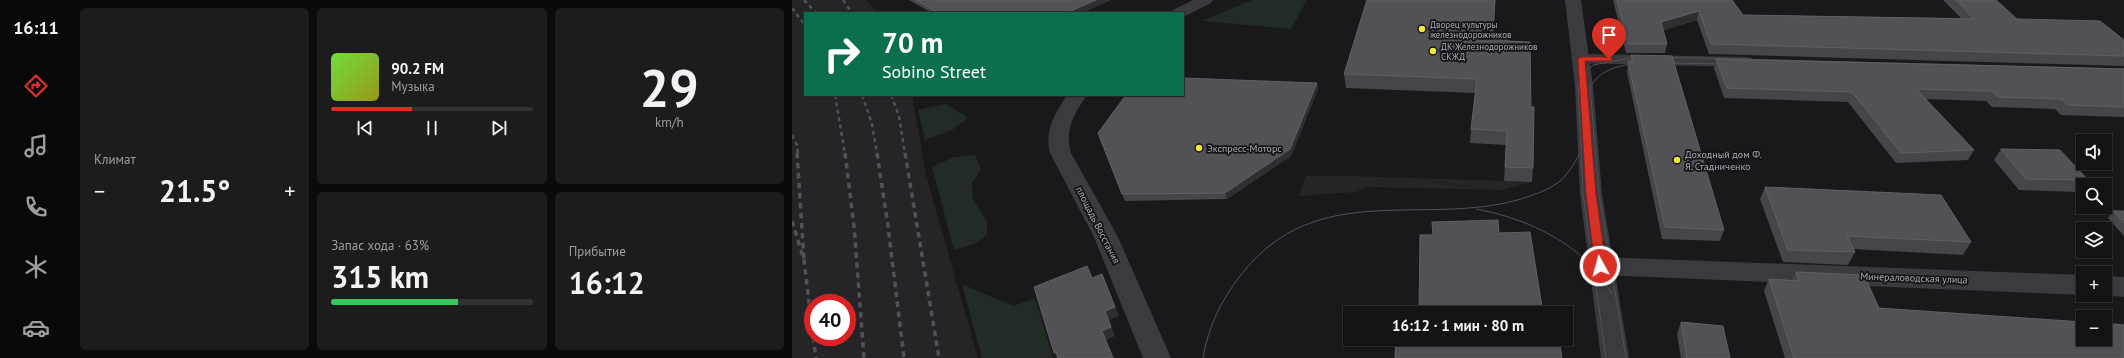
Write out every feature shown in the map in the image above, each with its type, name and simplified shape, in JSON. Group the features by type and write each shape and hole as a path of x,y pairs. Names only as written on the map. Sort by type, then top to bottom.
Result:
{"street":[{"path":"1180,12 1205,0"},
{"path":"1573,0 1581,59 1591,194 1600,266 1615,358"},
{"path":"1581,59 1760,62"},
{"name":"площадь Восстания","path":"1076,96 1061,119 1058,132 1058,146 1064,162 1092,209 1110,244 1157,358"},
{"name":"Минераловодская улица","path":"1600,266 2076,285"},
{"path":"2112,286 2124,287"}],"shaded area":[{"path":"792,0 866,0 877,12 804,12 804,96 912,96 926,175 978,358 792,358"},
{"path":"1252,0 1307,0 1291,29 1202,21"},
{"path":"946,104 968,118 952,130 925,140 918,110"},
{"path":"975,155 981,169 972,183 973,199 987,222 987,235 974,244 954,250 932,167 954,157"},
{"path":"1306,176 1532,182 1502,190 1368,187 1356,192 1299,196"},
{"path":"962,284 1013,306 1035,298 1053,358 982,358"}],"building":[{"path":"916,0 1096,0 1068,12 937,12"},
{"name":"ДК Железнодорожников СКЖД","path":"1367,0 1495,0 1493,33 1508,34 1508,41 1530,42 1531,107 1534,107 1533,168 1505,167 1507,131 1471,129 1477,79 1344,74"},
{"path":"1617,0 1732,0 1743,15 1974,19 1956,0 1996,0 2017,19 2100,21 2124,40 2124,56 1711,44 1699,11 1661,22 1667,44 1628,44"},
{"path":"1631,55 1672,56 1724,230 1665,227 1628,61 1633,61"},
{"path":"1716,59 2124,69 2124,107 2068,105 2062,99 1998,97 1992,91 1916,89 1974,150 1901,153 1852,92 1727,88"},
{"name":"Экспресс-Моторс","path":"1184,78 1317,83 1290,149 1225,193 1122,194 1098,133 1125,96 1184,96"},
{"path":"2001,149 2060,150 2076,167 2076,170 2079,170 2086,178 2076,178 2076,180 2026,179"},
{"path":"1765,187 1941,195 1971,242 1847,236 1855,252 1788,250"},
{"path":"2113,211 2124,211 2124,223"},
{"path":"1498,220 1499,233 1530,232 1542,306 1419,306 1420,235 1433,235 1432,222"},
{"path":"1087,266 1092,278 1102,274 1115,307 1105,311 1111,327 1102,331 1113,358 1058,358 1056,352 1054,353 1034,287"},
{"path":"1796,272 1864,275 1879,308 2076,322 2076,346 2112,346 2112,324 2124,325 2124,358 1794,358 1769,279 1799,281"},
{"path":"1681,322 1723,326 1730,358 1687,358"},
{"path":"1396,346 1560,346 1562,358 1395,358"}],"tram line":[{"path":"1593,268 1583,194 1578,85 1583,72 1593,65 1642,56"},
{"path":"1660,57 2124,69"},
{"path":"1626,358 1599,195 1590,87 1600,76 1611,69 1639,63"},
{"path":"1663,63 1725,64"},
{"path":"1203,358 1208,336 1216,315 1240,276 1271,245 1304,225 1340,215 1377,211 1454,209 1492,205 1530,196 1554,185 1562,179 1568,173 1579,155"},
{"path":"1476,209 1536,227 1571,248 1593,268"},
{"path":"1593,268 1612,294"},
{"path":"1593,268 1606,358"}],"railway":[{"path":"804,0 815,12"},
{"path":"843,0 851,12"},
{"path":"792,8 804,24"},
{"path":"835,96 845,154"},
{"path":"862,96 872,124 877,154"},
{"path":"891,96 899,116 905,154"},
{"path":"792,135 797,145 798,154"},
{"path":"797,153 804,260"},
{"path":"845,153 854,226 864,358"},
{"path":"877,153 888,226 904,358"},
{"path":"905,153 939,358"},
{"path":"792,221 804,260"},
{"path":"804,260 808,294"},
{"path":"814,346 816,358"}],"place":[{"name":"Дворец культуры железнодорожников","path":"1422,29"},
{"name":"ДК Железнодорожников СКЖД","path":"1433,51"},
{"name":"Экспресс-Моторс","path":"1199,148"},
{"name":"Доходный дом Ф. Я. Стадниченко","path":"1677,160"}],"route":[{"path":"1600,266 1591,194 1581,59 1609,59"}]}
